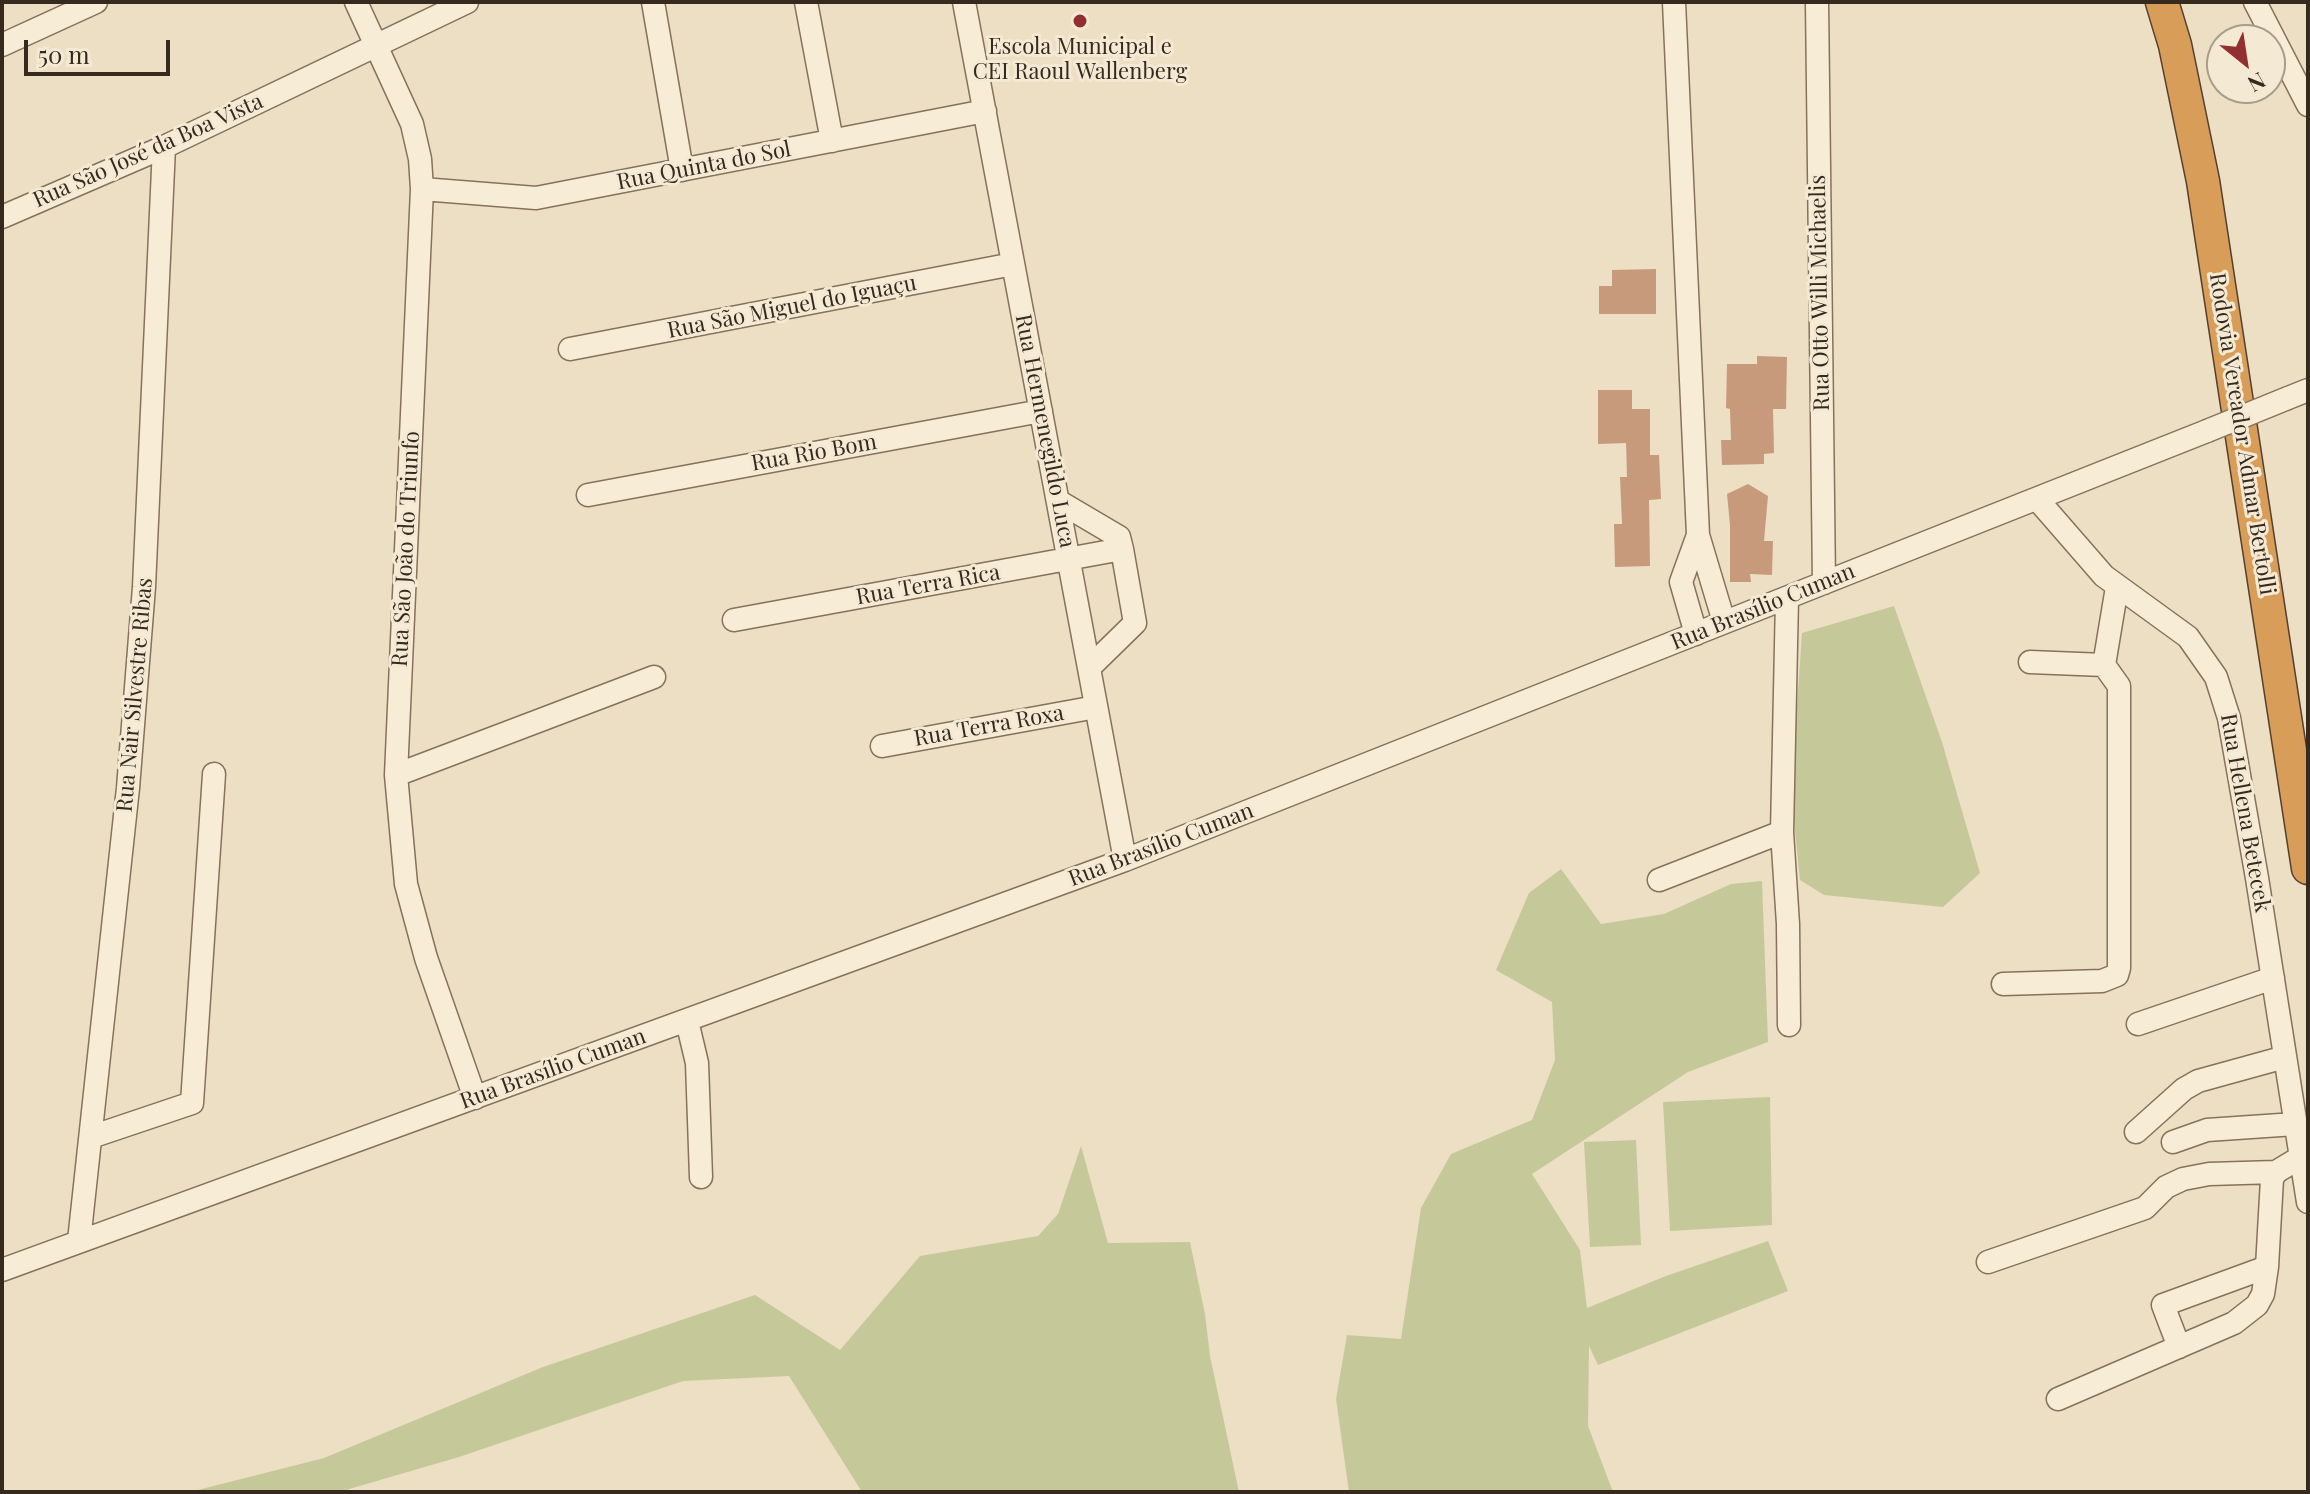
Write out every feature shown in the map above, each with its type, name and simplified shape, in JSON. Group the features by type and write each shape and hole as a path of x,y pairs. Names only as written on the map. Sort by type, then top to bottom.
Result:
{"highway":[{"name":"Rodovia Vereador Admar Bertolli","path":"2162,2 2175,45 2203,181 2308,868"}],"street":[{"path":"2,45 96,2"},
{"name":"Rua São João do Triunfo","path":"356,2 412,124 422,189 396,775 406,884 426,958 475,1098"},
{"name":"Rua São José da Boa Vista","path":"2,217 164,147 467,2"},
{"path":"653,2 682,170"},
{"path":"806,2 832,141"},
{"name":"Rua Hermenegildo Luca","path":"964,2 1125,860"},
{"path":"1674,2 1698,535 1724,622"},
{"name":"Rua Otto Willi Michaelis","path":"1817,2 1824,583"},
{"path":"2255,2 2308,105"},
{"name":"Rua Quinta do Sol","path":"422,189 536,198 985,111"},
{"name":"Rua Nair Silvestre Ribas","path":"79,1241 128,788 144,587 164,147"},
{"name":"Rua São Miguel do Iguaçu","path":"570,349 1013,264"},
{"name":"Rua Brasílio Cuman","path":"2,1270 1125,860 2302,393"},
{"name":"Rua Rio Bom","path":"588,495 1041,411"},
{"name":"Rua Hellena Betecek","path":"2037,499 2104,576 2188,637 2216,677 2229,718 2308,1202"},
{"path":"1058,501 1119,537 1122,549 1135,623 1089,668"},
{"path":"1696,634 1681,582 1698,535"},
{"name":"Rua Terra Rica","path":"734,620 1122,549"},
{"path":"2003,984 2102,981 2117,975 2119,686 2104,665 2117,587"},
{"path":"1787,598 1782,832 1788,924 1789,1025"},
{"path":"2030,662 2104,665"},
{"path":"396,775 654,677"},
{"name":"Rua Terra Roxa","path":"882,746 1096,707"},
{"path":"91,1137 192,1103 214,774"},
{"path":"1659,880 1782,832"},
{"path":"2138,1024 2273,978"},
{"path":"687,1021 697,1063 701,1177"},
{"path":"2136,1132 2184,1089 2198,1081 2285,1057"},
{"path":"2173,1142 2207,1130 2295,1124"},
{"path":"1988,1262 2145,1208 2166,1187 2183,1179 2209,1174 2276,1172 2301,1157"},
{"path":"2058,1399 2246,1316 2263,1294 2270,1190 2276,1172"},
{"path":"2179,1347 2163,1305 2267,1267"}],"green space":[{"path":"1894,606 1942,742 1980,873 1943,907 1824,895 1800,880 1791,793 1802,633"},
{"path":"1561,869 1601,924 1664,914 1731,884 1762,881 1768,1042 1688,1072 1532,1174 1580,1250 1587,1308 1666,1276 1768,1241 1788,1291 1598,1365 1589,1346 1588,1426 1613,1492 1349,1492 1336,1399 1347,1335 1401,1339 1421,1208 1451,1154 1532,1120 1555,1060 1552,1002 1496,970 1529,893"},
{"path":"1770,1097 1772,1225 1670,1231 1663,1102"},
{"path":"1636,1140 1641,1245 1590,1247 1584,1142"},
{"path":"1081,1146 1108,1243 1190,1242 1239,1492 862,1492 789,1376 683,1381 459,1457 339,1492 190,1492 324,1458 543,1367 755,1295 840,1350 920,1256 1038,1236 1058,1214"}],"building":[{"path":"1656,269 1656,314 1599,314 1599,286 1612,286 1612,270"},
{"path":"1757,356 1787,357 1786,409 1773,409 1774,453 1764,454 1764,464 1722,465 1721,440 1731,440 1730,409 1726,408 1727,364 1757,364"},
{"path":"1598,390 1632,390 1632,409 1650,409 1650,455 1659,455 1661,499 1649,500 1650,566 1615,567 1614,524 1622,524 1620,477 1627,477 1626,443 1598,444"},
{"path":"1748,484 1768,496 1764,541 1773,541 1772,575 1750,574 1751,582 1730,582 1727,494"}],"place":[{"name":"Escola Municipal e CEI Raoul Wallenberg","path":"1080,21"}]}
